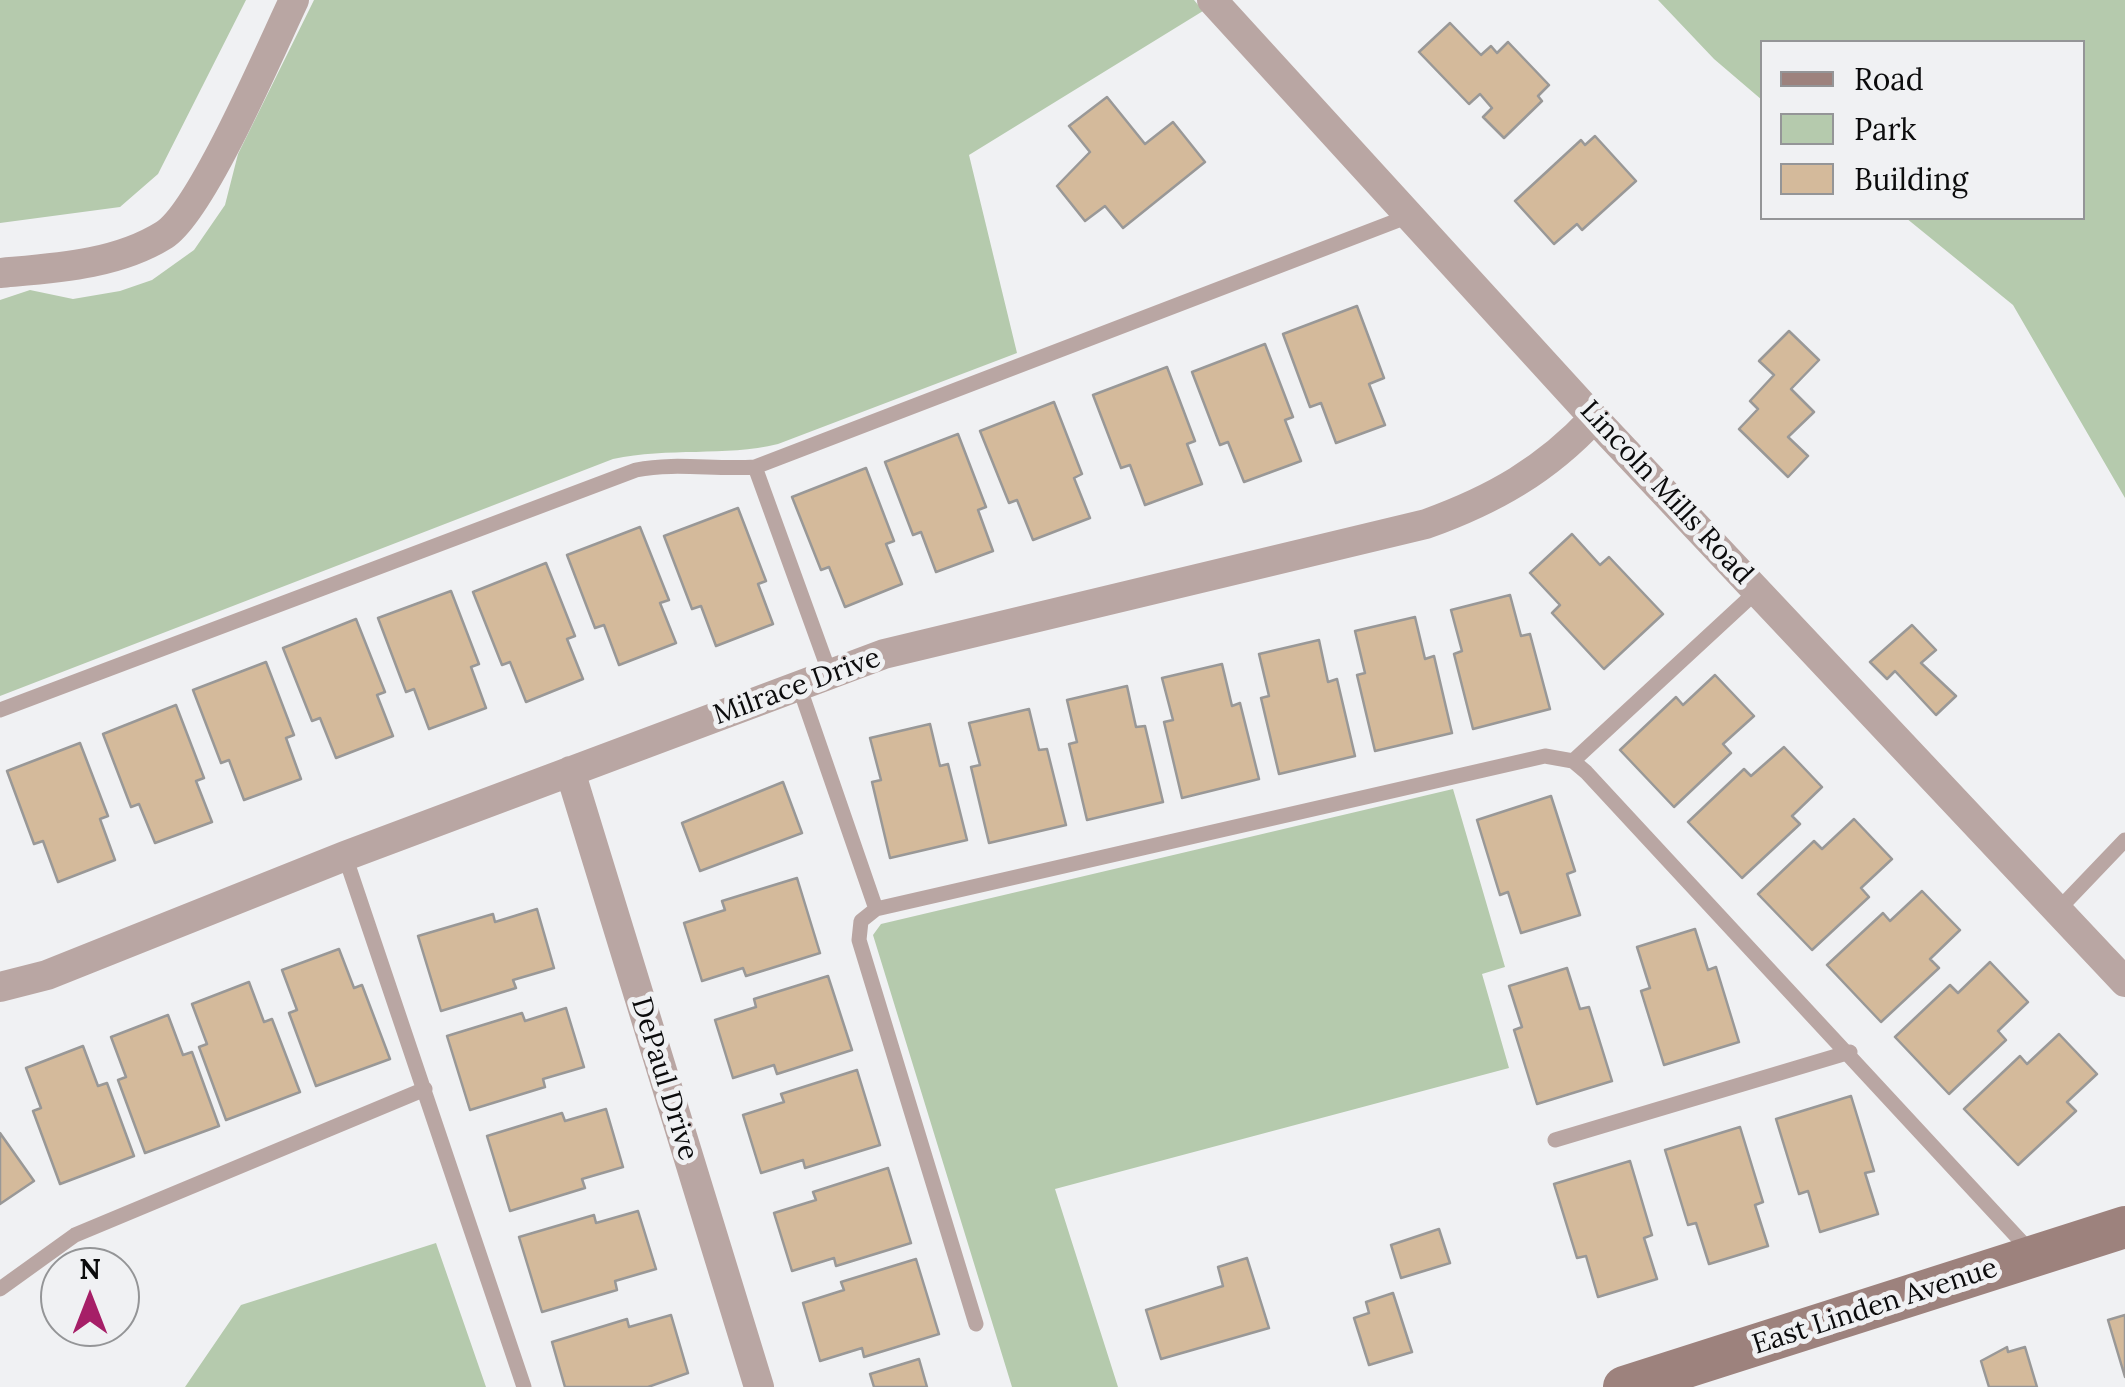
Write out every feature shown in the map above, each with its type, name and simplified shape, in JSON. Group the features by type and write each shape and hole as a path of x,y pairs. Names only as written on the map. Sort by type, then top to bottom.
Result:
{"main road":[{"name":"East Linden Avenue","path":"1624,1387 1719,1373 2034,1256 2125,1227"}],"street":[{"path":"0,273 119,258 167,234 194,204 294,0"},
{"name":"Lincoln Mills Road","path":"1212,0 1594,418 2125,982"},
{"name":"Milrace Drive","path":"0,987 47,975 345,856 884,654 1426,524 1478,506 1564,451 1594,418"},
{"name":"DePaul Drive","path":"570,771 758,1387"}],"lane":[{"path":"0,710 636,470 666,464 711,470 755,467 1409,216"},
{"path":"755,467 830,674"},
{"path":"1572,761 1758,590"},
{"path":"799,686 876,909"},
{"path":"976,1324 859,940 861,921 876,909 1545,756 1572,761 1850,1052 2034,1256"},
{"path":"2057,910 2125,840"},
{"path":"345,856 524,1387"},
{"path":"1555,1140 1850,1052"},
{"path":"0,1289 75,1236 425,1089"}],"green space":[{"path":"0,0 246,0 158,174 120,207 0,223"},
{"path":"314,0 1194,0 1203,11 969,155 1017,353 778,444 613,459 0,696 0,300 30,290 73,299 120,291 152,280 194,250 225,205 238,154"},
{"path":"1658,0 2125,0 2125,498 2013,305 1908,220 2085,220 2085,40 1760,40 1760,98 1714,59"},
{"path":"1453,789 1505,967 1482,974 1509,1068 1055,1189 1118,1387 1012,1387 873,935 881,924"},
{"path":"436,1243 486,1387 185,1387 241,1305"}],"building":[{"path":"1450,23 1481,55 1491,46 1497,53 1508,42 1549,85 1538,96 1542,101 1504,138 1483,117 1492,108 1480,94 1469,104 1419,52"},
{"path":"1107,97 1145,144 1173,122 1205,162 1123,228 1105,206 1085,221 1057,186 1090,152 1069,126"},
{"path":"1595,136 1636,181 1582,230 1577,224 1554,244 1515,201 1581,140 1585,145"},
{"path":"1357,306 1384,378 1369,384 1385,425 1336,443 1321,403 1310,407 1283,334"},
{"path":"1789,331 1819,360 1791,389 1814,412 1788,437 1808,456 1788,477 1739,429 1758,409 1750,401 1774,375 1759,361"},
{"path":"1265,344 1293,417 1285,420 1301,461 1244,482 1228,442 1220,445 1192,372"},
{"path":"1167,367 1195,441 1187,444 1202,484 1145,505 1130,465 1121,468 1093,395"},
{"path":"1054,402 1082,474 1074,478 1090,518 1033,540 1017,500 1009,503 980,431"},
{"path":"958,434 986,507 978,510 993,551 936,572 921,532 913,535 885,462"},
{"path":"866,468 894,541 886,544 902,584 845,607 829,567 821,570 792,497"},
{"path":"738,508 766,581 758,584 773,624 716,646 701,606 692,609 664,536"},
{"path":"640,527 669,600 660,603 676,643 619,665 604,625 595,628 567,555"},
{"path":"1572,534 1600,565 1609,557 1663,614 1604,669 1552,613 1560,605 1530,573"},
{"path":"546,563 575,636 567,639 583,679 526,702 510,662 502,665 473,592"},
{"path":"451,591 479,664 471,667 486,708 429,729 414,689 406,692 378,618"},
{"path":"1510,595 1521,636 1530,634 1550,709 1473,729 1454,654 1462,651 1451,610"},
{"path":"1415,617 1425,659 1434,656 1452,733 1375,751 1357,675 1365,673 1355,631"},
{"path":"356,619 385,692 377,695 393,736 336,758 320,718 312,721 283,648"},
{"path":"1912,625 1936,650 1921,663 1956,696 1936,715 1895,671 1887,679 1870,662"},
{"path":"1319,640 1328,682 1337,679 1355,756 1279,774 1261,698 1269,696 1259,654"},
{"path":"266,662 294,735 286,738 301,779 244,800 229,760 221,763 193,690"},
{"path":"1222,664 1232,706 1240,703 1259,779 1182,798 1164,722 1173,720 1162,678"},
{"path":"1715,675 1754,716 1723,744 1731,753 1674,807 1620,750 1676,697 1683,705"},
{"path":"1127,686 1136,727 1145,726 1163,802 1087,820 1069,744 1077,742 1067,700"},
{"path":"176,705 204,778 196,781 212,822 155,843 139,804 131,807 103,734"},
{"path":"1029,709 1039,750 1047,749 1066,825 989,843 971,767 980,765 969,723"},
{"path":"930,724 940,766 948,764 967,840 890,858 872,782 881,780 870,738"},
{"path":"80,743 108,816 100,819 115,860 58,882 43,841 34,844 7,771"},
{"path":"1784,747 1822,787 1792,816 1800,824 1742,878 1688,822 1744,769 1751,776"},
{"path":"783,782 802,833 700,871 682,823"},
{"path":"1551,796 1575,871 1567,874 1580,915 1521,933 1508,892 1500,895 1477,820"},
{"path":"1854,819 1892,859 1861,888 1869,897 1812,950 1758,894 1814,841 1822,849"},
{"path":"797,878 820,953 746,976 743,968 702,981 684,923 725,910 722,901"},
{"path":"1922,891 1960,930 1930,959 1939,968 1881,1022 1827,965 1883,913 1890,921"},
{"path":"537,909 554,968 513,980 516,988 441,1011 418,936 493,914 495,922"},
{"path":"1695,929 1708,970 1716,967 1739,1042 1664,1065 1641,991 1650,988 1637,947"},
{"path":"339,949 354,988 362,985 390,1059 316,1086 289,1013 297,1010 282,970"},
{"path":"1990,962 2028,1002 1998,1031 2006,1040 1949,1094 1895,1037 1950,985 1958,993"},
{"path":"1567,968 1580,1009 1589,1007 1612,1081 1537,1104 1514,1030 1522,1027 1509,986"},
{"path":"828,976 852,1050 777,1074 774,1065 733,1078 715,1020 756,1007 754,999"},
{"path":"249,982 264,1022 272,1019 300,1092 226,1120 199,1047 207,1044 192,1004"},
{"path":"566,1008 584,1067 543,1079 545,1087 470,1110 447,1036 522,1013 525,1021"},
{"path":"168,1015 183,1055 192,1052 219,1126 145,1153 118,1080 126,1077 111,1037"},
{"path":"2059,1034 2097,1074 2067,1102 2076,1111 2018,1165 1964,1109 2020,1056 2027,1064"},
{"path":"83,1046 98,1086 107,1083 134,1156 60,1184 33,1111 41,1108 26,1068"},
{"path":"857,1070 880,1145 805,1168 803,1160 761,1173 743,1115 784,1102 781,1094"},
{"path":"1851,1096 1874,1171 1865,1173 1878,1214 1820,1232 1808,1191 1799,1194 1776,1119"},
{"path":"606,1109 623,1167 582,1179 585,1188 510,1211 487,1136 562,1113 565,1121"},
{"path":"1740,1127 1763,1202 1755,1205 1768,1246 1709,1264 1696,1223 1688,1225 1665,1150"},
{"path":"0,1133 34,1181 0,1204"},
{"path":"1630,1161 1652,1235 1644,1238 1657,1279 1598,1297 1586,1256 1577,1258 1554,1184"},
{"path":"888,1168 911,1243 836,1266 834,1258 792,1271 774,1213 816,1200 813,1192"},
{"path":"638,1211 656,1269 615,1281 617,1290 542,1312 519,1237 594,1215 596,1223"},
{"path":"1439,1229 1450,1263 1401,1278 1391,1245"},
{"path":"1247,1258 1269,1328 1161,1359 1146,1310 1223,1286 1218,1267"},
{"path":"916,1259 939,1334 864,1357 862,1348 820,1361 803,1303 844,1290 841,1282"},
{"path":"1393,1293 1412,1352 1369,1365 1354,1318 1369,1313 1366,1302"},
{"path":"671,1315 688,1373 648,1387 565,1387 552,1342 627,1319 629,1327"},
{"path":"2125,1315 2125,1377 2108,1320"},
{"path":"2007,1347 2008,1352 2025,1347 2037,1387 1989,1387 1981,1361"},
{"path":"919,1359 927,1387 874,1387 870,1374"}]}
